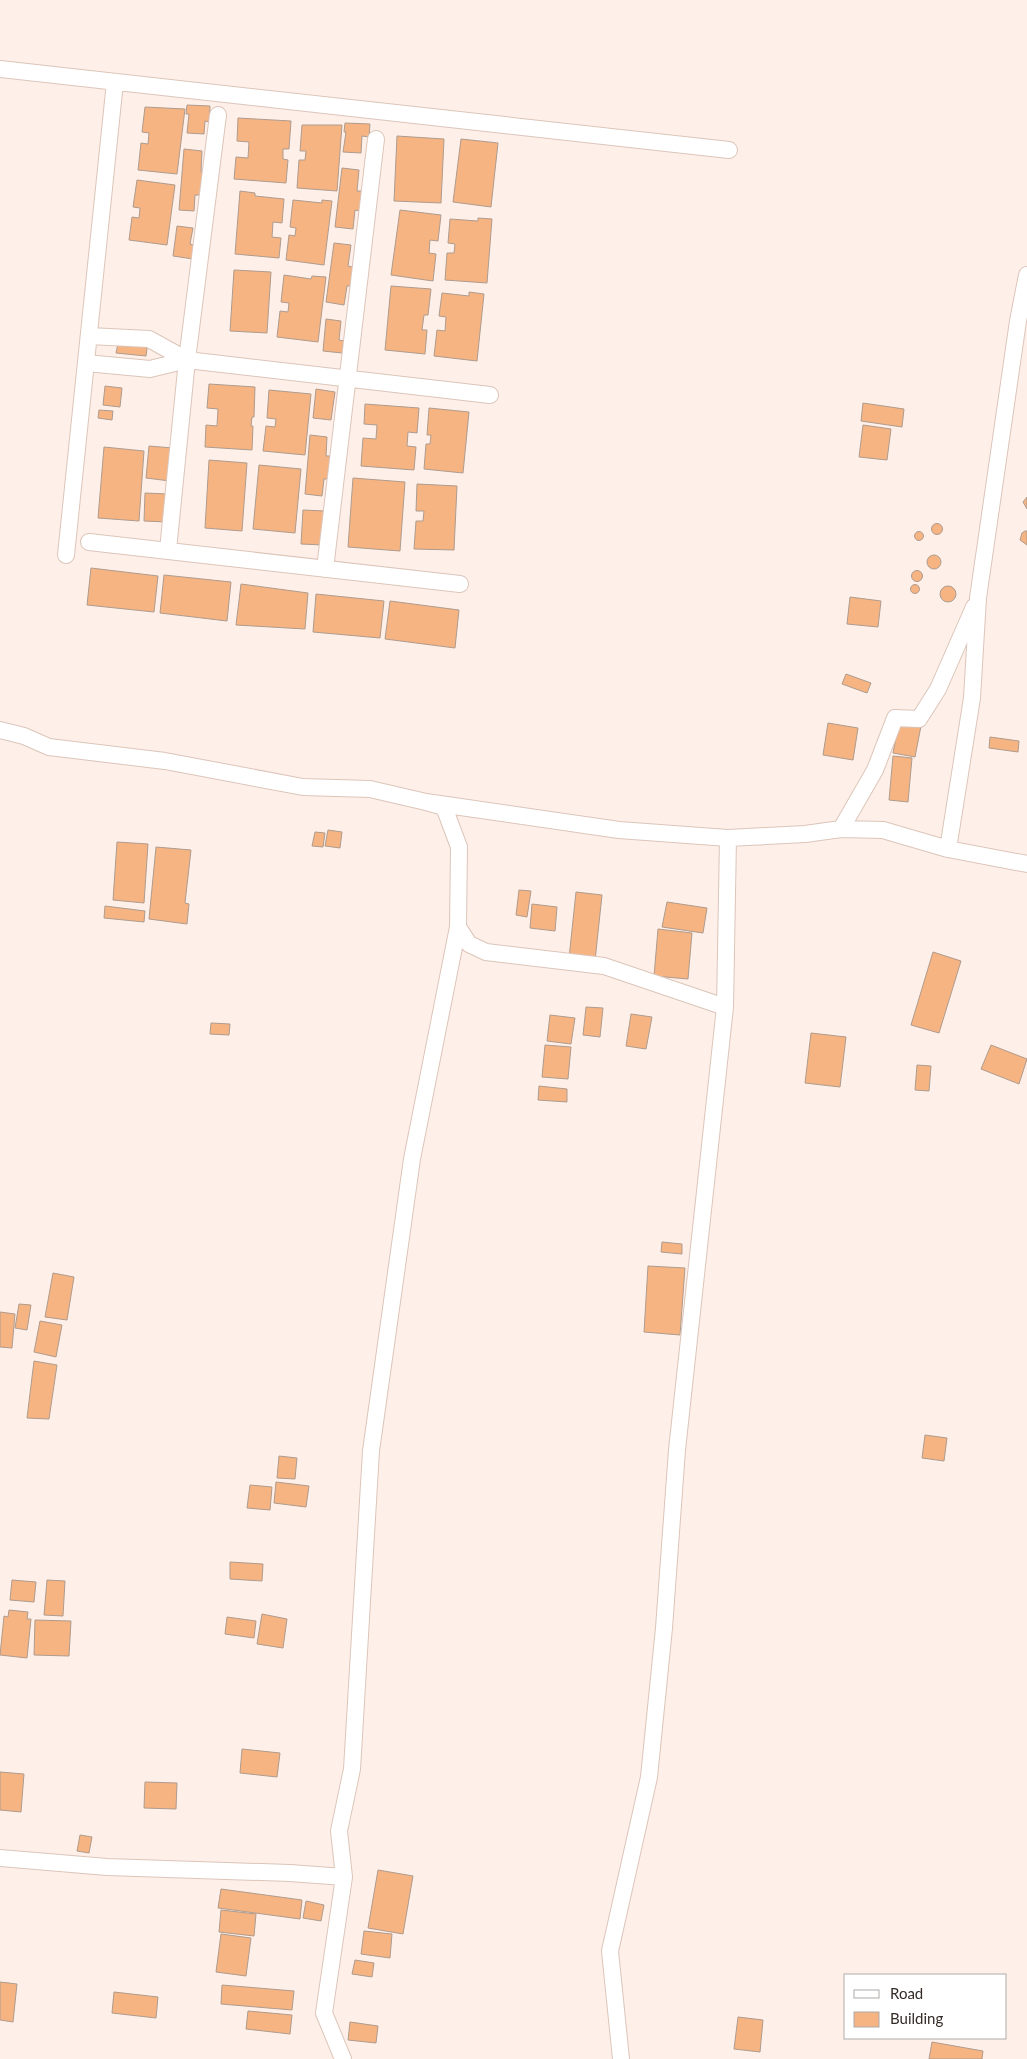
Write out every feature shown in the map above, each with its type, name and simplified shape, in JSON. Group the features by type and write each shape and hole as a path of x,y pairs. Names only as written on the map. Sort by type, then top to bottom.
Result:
{"street":[{"path":"0,69 729,150"},
{"path":"66,555 115,82"},
{"path":"168,550 187,360 218,115"},
{"path":"325,569 376,139"},
{"path":"948,849 972,698 978,598 1018,320 1027,275"},
{"path":"89,336 106,335 149,339 187,360"},
{"path":"86,363 150,369 187,360 490,395"},
{"path":"89,542 460,584"},
{"path":"841,829 874,770 895,718 919,719 938,689 978,598"},
{"path":"0,730 24,736 49,748 165,761 303,787 370,789 426,802 444,807 459,847 458,927 412,1158 371,1451 352,1769 339,1831 344,1877 324,2013 343,2059"},
{"path":"426,802 619,830 728,838 806,834 841,829 883,830 948,849 1027,864"},
{"path":"621,2059 610,1950 648,1777 664,1628 677,1450 725,1007 728,838"},
{"path":"458,927 469,944 486,952 604,966 725,1007"},
{"path":"0,1858 107,1867 290,1873 344,1877"}],"building":[{"path":"187,105 210,106 209,122 205,121 204,134 187,133 189,114 186,114"},
{"path":"145,107 185,109 177,174 138,170 141,143 148,144 149,133 142,132"},
{"path":"238,118 291,121 289,149 283,149 283,159 288,160 286,183 234,179 236,157 248,158 249,142 237,141"},
{"path":"345,123 370,124 369,137 362,136 361,153 343,152 346,132 344,132"},
{"path":"302,125 342,125 337,191 297,188 299,160 305,160 306,151 300,151"},
{"path":"397,136 444,139 441,203 394,201"},
{"path":"461,139 498,143 491,207 453,202"},
{"path":"184,149 202,151 201,172 204,172 203,195 195,195 194,211 179,210"},
{"path":"342,168 359,170 357,191 363,191 360,211 355,210 353,229 335,227"},
{"path":"137,180 175,185 167,245 129,240 132,217 139,218 140,208 133,207"},
{"path":"240,191 255,193 255,196 284,199 282,223 273,222 272,237 281,238 279,258 235,254"},
{"path":"293,200 322,203 322,200 332,201 324,265 286,260 289,235 295,236 296,228 290,227"},
{"path":"400,210 441,215 438,241 430,240 429,253 436,254 433,281 391,275"},
{"path":"478,218 492,219 487,283 445,280 447,253 454,253 455,244 448,243 450,219 478,221"},
{"path":"177,226 193,228 190,244 194,245 193,259 173,256"},
{"path":"334,243 351,245 348,266 356,268 353,286 347,286 344,305 326,302"},
{"path":"234,270 271,272 267,333 230,331"},
{"path":"284,275 311,279 312,276 326,277 318,342 277,337 280,311 288,312 289,303 281,302"},
{"path":"391,286 431,289 428,315 424,315 422,330 427,330 425,354 385,350"},
{"path":"469,292 484,294 477,361 434,356 437,330 445,331 446,317 439,316 442,293 469,296"},
{"path":"326,319 341,321 339,340 344,341 342,353 323,351"},
{"path":"119,339 148,341 146,356 116,353"},
{"path":"209,384 255,387 254,417 252,417 251,426 253,426 252,450 205,447 206,425 217,426 218,409 207,408"},
{"path":"105,386 122,388 120,407 103,405"},
{"path":"316,389 335,392 331,420 313,418"},
{"path":"269,390 311,394 305,455 263,451 266,426 275,427 276,419 267,418"},
{"path":"863,403 904,409 902,427 861,421"},
{"path":"365,404 419,408 417,433 408,432 407,446 416,447 414,470 361,466 363,438 376,439 377,425 364,424"},
{"path":"429,408 469,412 463,473 424,469 426,444 430,444 431,435 427,435"},
{"path":"99,410 113,411 112,420 98,418"},
{"path":"863,425 891,429 887,460 859,457"},
{"path":"310,435 327,437 326,456 332,456 330,479 324,479 322,496 305,494"},
{"path":"149,446 173,448 170,481 146,478"},
{"path":"104,447 144,451 139,521 98,518"},
{"path":"209,460 247,463 242,531 205,528"},
{"path":"259,465 301,469 295,533 253,529"},
{"path":"353,478 405,482 400,551 348,547"},
{"path":"417,484 457,486 454,550 414,549 416,521 423,521 424,511 416,511"},
{"path":"145,493 168,494 166,522 144,521"},
{"path":"1027,497 1027,509 1023,502"},
{"path":"303,510 325,511 323,545 301,544"},
{"path":"937,523 943,529 937,535 931,529"},
{"path":"919,531 924,536 919,541 914,536"},
{"path":"1027,531 1027,545 1020,540 1022,533"},
{"path":"931,555 937,555 941,562 937,569 931,569 927,565 927,559"},
{"path":"91,568 158,576 154,612 87,605"},
{"path":"917,570 923,576 917,582 911,576"},
{"path":"164,575 231,582 227,621 160,613"},
{"path":"241,584 308,593 305,629 236,625"},
{"path":"915,584 920,589 915,594 910,589"},
{"path":"945,586 951,586 956,591 954,600 945,602 940,597 940,591"},
{"path":"316,594 384,601 380,638 313,632"},
{"path":"850,597 881,601 878,627 847,624"},
{"path":"390,601 459,610 455,648 385,639"},
{"path":"846,674 871,683 867,693 842,684"},
{"path":"899,722 921,726 915,757 893,753"},
{"path":"828,723 858,728 853,760 823,755"},
{"path":"990,737 1019,741 1018,752 989,748"},
{"path":"893,756 912,758 908,802 889,800"},
{"path":"328,830 342,832 340,848 325,846"},
{"path":"315,832 325,833 323,847 312,846"},
{"path":"117,842 148,844 144,903 113,900"},
{"path":"156,847 191,850 185,903 189,904 187,924 149,919"},
{"path":"519,890 531,891 527,917 516,915"},
{"path":"576,892 602,895 595,961 569,958"},
{"path":"667,902 707,908 703,933 662,927"},
{"path":"532,904 557,907 555,931 530,928"},
{"path":"105,906 145,911 144,922 104,918"},
{"path":"658,929 692,933 688,979 654,976"},
{"path":"933,952 961,961 939,1033 911,1025"},
{"path":"586,1007 603,1008 600,1037 583,1035"},
{"path":"631,1014 652,1017 646,1049 626,1046"},
{"path":"550,1015 575,1018 571,1044 547,1041"},
{"path":"211,1023 230,1024 229,1035 210,1034"},
{"path":"811,1033 846,1037 840,1087 805,1083"},
{"path":"545,1045 571,1047 568,1079 542,1077"},
{"path":"991,1045 1027,1059 1019,1084 981,1069"},
{"path":"917,1065 931,1066 929,1091 915,1090"},
{"path":"539,1086 567,1089 567,1102 538,1100"},
{"path":"662,1242 682,1244 682,1254 661,1252"},
{"path":"648,1266 685,1268 680,1335 644,1332"},
{"path":"53,1273 74,1277 67,1320 45,1317"},
{"path":"19,1304 31,1305 27,1330 15,1328"},
{"path":"0,1312 15,1314 12,1348 0,1347"},
{"path":"40,1321 62,1325 56,1357 34,1352"},
{"path":"34,1361 57,1365 49,1419 27,1418"},
{"path":"925,1435 947,1438 944,1461 922,1458"},
{"path":"279,1456 297,1458 295,1479 277,1478"},
{"path":"276,1482 309,1486 306,1507 274,1503"},
{"path":"250,1485 272,1487 270,1510 247,1508"},
{"path":"230,1562 263,1564 262,1581 230,1579"},
{"path":"12,1580 36,1582 34,1602 10,1600"},
{"path":"47,1580 65,1581 63,1616 44,1615"},
{"path":"9,1610 28,1612 27,1619 31,1619 27,1658 0,1655 4,1616 8,1617"},
{"path":"262,1614 287,1619 283,1648 257,1644"},
{"path":"227,1617 256,1621 254,1638 225,1634"},
{"path":"35,1620 71,1621 69,1656 34,1655"},
{"path":"242,1749 280,1753 277,1777 240,1773"},
{"path":"0,1772 24,1774 21,1812 0,1810"},
{"path":"145,1782 177,1783 176,1809 144,1808"},
{"path":"80,1835 92,1837 89,1853 77,1851"},
{"path":"378,1870 413,1876 403,1934 368,1928"},
{"path":"221,1889 302,1900 300,1919 218,1908"},
{"path":"306,1901 324,1905 321,1921 303,1918"},
{"path":"221,1910 256,1914 254,1936 219,1932"},
{"path":"364,1931 392,1934 390,1958 361,1954"},
{"path":"221,1934 251,1938 246,1976 216,1972"},
{"path":"355,1960 374,1963 372,1977 352,1974"},
{"path":"0,1982 17,1984 13,2022 0,2020"},
{"path":"222,1985 294,1991 292,2010 221,2004"},
{"path":"114,1992 158,1997 156,2018 112,2013"},
{"path":"248,2011 292,2015 290,2034 246,2029"},
{"path":"738,2017 763,2020 760,2052 734,2049"},
{"path":"350,2022 378,2026 376,2043 348,2040"},
{"path":"932,2042 983,2051 982,2059 929,2059"}]}
